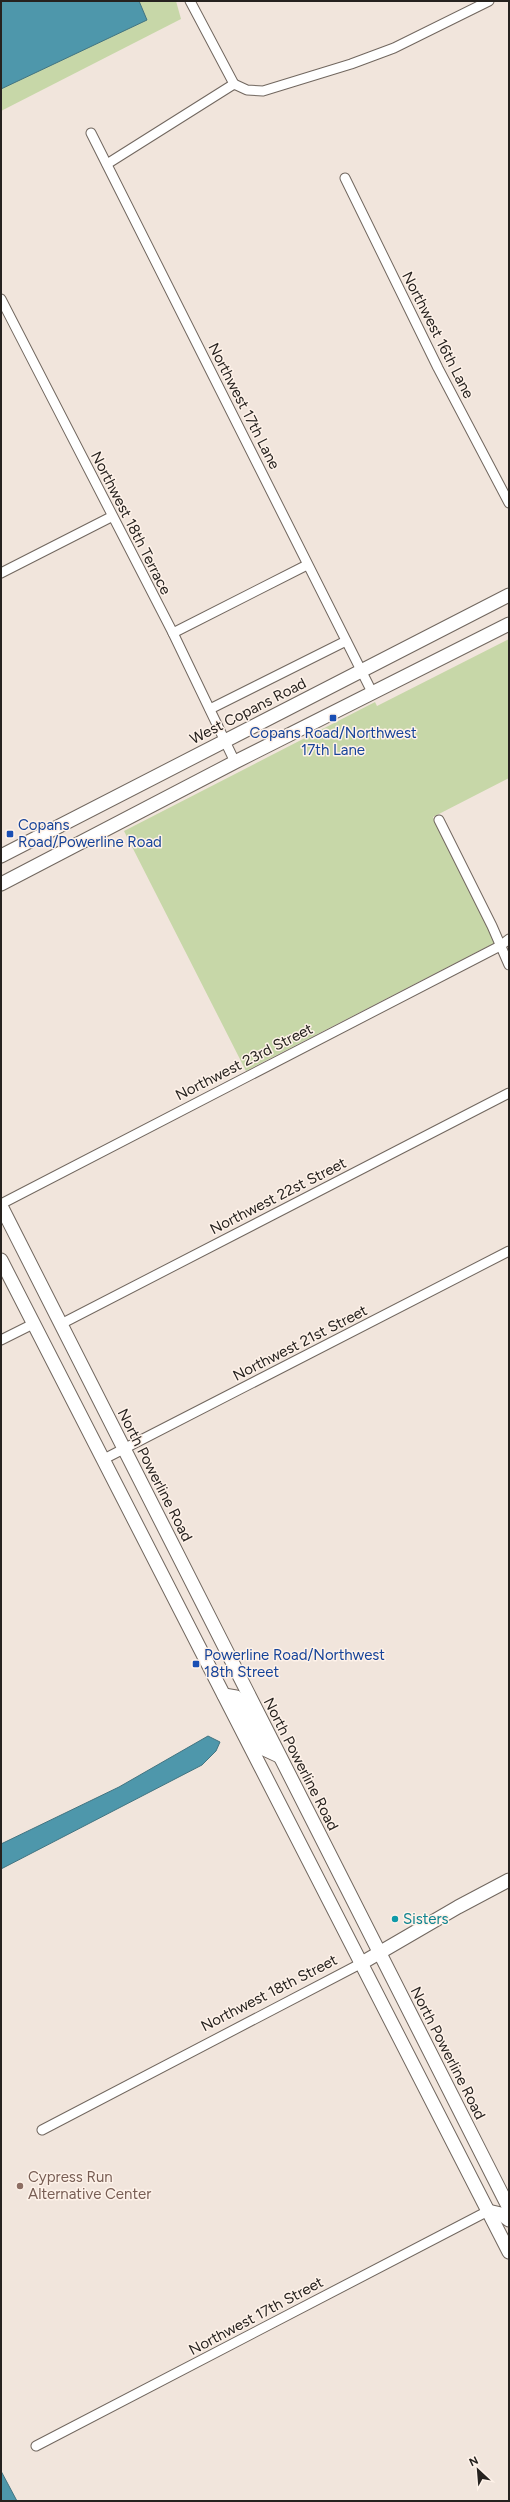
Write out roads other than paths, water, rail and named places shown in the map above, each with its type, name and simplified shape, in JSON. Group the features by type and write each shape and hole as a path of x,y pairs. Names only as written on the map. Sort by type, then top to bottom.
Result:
{"main road":[{"name":"West Copans Road","path":"1,856 509,594"},
{"path":"1,884 235,762 509,624"},
{"name":"North Powerline Road","path":"1,1205 7,1224 61,1324 379,1954 508,2205"},
{"path":"1,1260 104,1459 360,1964 509,2252"},
{"path":"224,1695 236,1697 264,1749 279,1756"},
{"name":"Northwest 18th Street","path":"360,1964 458,1906 509,1880"},
{"path":"476,2187 498,2202 508,2205"},
{"path":"488,2211 501,2214 509,2220"}],"street":[{"path":"190,1 234,84 247,90 263,90 350,64 394,48 489,1"},
{"path":"107,164 234,84"},
{"name":"Northwest 17th Lane","path":"91,133 307,566 372,692"},
{"name":"Northwest 16th Lane","path":"345,178 438,368 509,503"},
{"name":"Northwest 18th Terrace","path":"1,299 111,517 172,633 235,762"},
{"path":"1,573 111,517"},
{"path":"172,633 307,566"},
{"path":"210,709 346,641"},
{"path":"439,820 492,926 509,965"},
{"name":"Northwest 23rd Street","path":"1,1205 500,946 509,939"},
{"name":"Northwest 22st Street","path":"61,1324 509,1093"},
{"name":"Northwest 21st Street","path":"104,1459 509,1251"},
{"path":"1,1340 33,1324"},
{"name":"Northwest 18th Street","path":"42,2130 360,1964"},
{"name":"Northwest 17th Street","path":"36,2446 488,2211"}],"water":[{"path":"1,1 139,1 147,20 1,89"},
{"path":"208,1736 220,1742 216,1751 202,1765 1,1869 1,1844 119,1787"},
{"path":"1,2471 17,2501 1,2501"}],"place":[{"name":"Copans Road/Northwest 17th Lane","path":"333,718"},
{"name":"Copans Road/Powerline Road","path":"10,834"},
{"name":"Powerline Road/Northwest 18th Street","path":"196,1664"},
{"name":"Sisters","path":"395,1919"},
{"name":"Cypress Run Alternative Center","path":"20,2186"}]}
